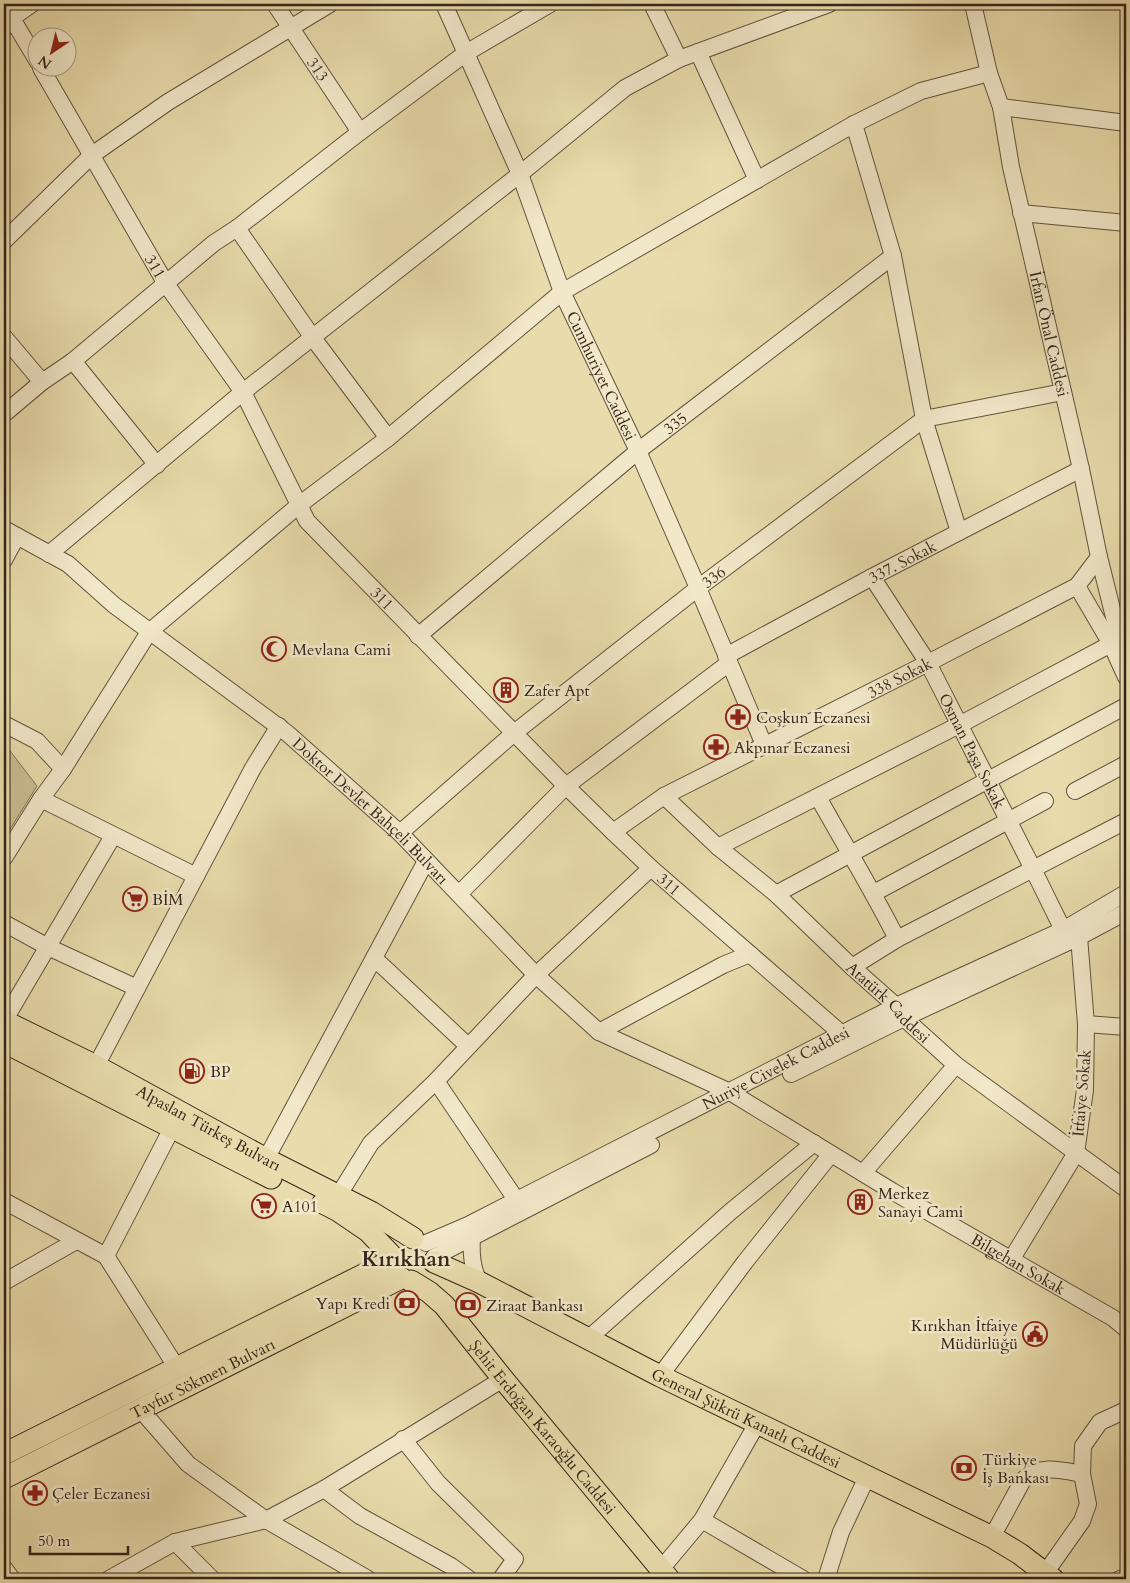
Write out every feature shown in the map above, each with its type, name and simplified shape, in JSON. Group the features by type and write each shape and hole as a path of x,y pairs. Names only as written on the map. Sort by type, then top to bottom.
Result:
{"main road":[{"name":"Alpaslan Türkeş Bulvarı","path":"4,1021 96,1066 266,1159 371,1212 427,1250"},
{"name":"Alpaslan Türkeş Bulvarı","path":"4,1042 337,1210 368,1231 398,1269"},
{"name":"Nuriye Civelek Caddesi","path":"401,1241 427,1250 432,1267 426,1276 416,1281 398,1269 397,1244 401,1241"},
{"name":"General Şükrü Kanatlı Caddesi","path":"427,1250 479,1282 660,1376 992,1537 1020,1554 1050,1576"},
{"name":"Tayfur Sökmen Bulvarı","path":"4,1454 177,1368 398,1269"},
{"name":"Tayfur Sökmen Bulvarı","path":"4,1478 141,1410 398,1269"},
{"name":"Şehit Erdoğan Karaoğlu Caddesi","path":"398,1269 444,1305 502,1380 665,1574"}],"street":[{"path":"28,47 7,17 32,4"},
{"name":"313","path":"275,4 360,132"},
{"path":"4,241 92,155 168,102 330,4"},
{"name":"Cumhuriyet Caddesi","path":"444,4 520,174 562,292 638,451 764,745"},
{"path":"4,414 42,382 73,361 214,243 237,228 360,132 466,53 550,4"},
{"path":"652,4 679,59"},
{"path":"49,554 243,392 520,174 625,88 679,59 829,4"},
{"name":"İrfan Önal Caddesi","path":"973,4 989,73 1001,107 1021,213 1081,470 1099,557 1126,665"},
{"path":"698,52 757,180"},
{"path":"4,858 41,799 63,770 149,632 299,505 388,438 562,292 854,124 921,91 989,73"},
{"name":"311","path":"47,78 166,284 243,392 307,521 418,636 613,832 651,868 843,1035"},
{"path":"1001,107 1126,123"},
{"path":"854,124 893,256 924,419 959,532"},
{"path":"1021,213 1126,223"},
{"path":"237,228 313,338 388,438"},
{"name":"335","path":"418,636 638,451 893,256"},
{"path":"4,337 42,382"},
{"path":"73,361 156,465"},
{"name":"336","path":"400,833 514,733 698,588 924,419 1063,392"},
{"name":"337. Sokak","path":"459,894 566,786 728,660 872,577 1081,470"},
{"path":"4,560 10,533"},
{"name":"Doktor Devlet Bahçeli Bulvarı","path":"10,533 68,564 114,605 149,632 279,726 400,833 536,975 599,1032 736,1096"},
{"name":"338 Sokak","path":"613,832 664,796 1077,586 1099,557"},
{"name":"Osman Paşa Sokak","path":"872,577 928,663 961,724 1063,930"},
{"path":"1077,586 1111,644 1126,678"},
{"path":"718,847 961,724 1111,644"},
{"path":"776,894 1126,706"},
{"path":"4,724 37,741 63,770"},
{"path":"96,1066 253,768 279,726"},
{"path":"1075,791 1126,764"},
{"name":"Atatürk Caddesi","path":"664,796 718,847 776,894 956,1065 1126,1189"},
{"path":"818,796 850,855 874,893 897,939"},
{"path":"41,799 196,876"},
{"path":"874,893 1045,801"},
{"path":"852,966 897,939 1126,821"},
{"path":"4,1021 113,836"},
{"path":"266,1159 426,861"},
{"path":"338,1196 371,1143 436,1081 536,975 651,868"},
{"name":"Nuriye Civelek Caddesi","path":"427,1250 472,1237 736,1096 1063,930 1126,894"},
{"name":"Nuriye Civelek Caddesi","path":"427,1250 468,1225 517,1200 736,1096 843,1035 1079,937 1126,912"},
{"path":"4,923 48,947 137,988"},
{"path":"1063,930 1079,937"},
{"name":"İtfaiye Sokak","path":"1011,1260 1076,1153 1085,1090 1086,1024 1079,937"},
{"path":"599,1032 723,965 750,954"},
{"path":"374,958 468,1046"},
{"path":"1086,1024 1126,1027"},
{"path":"862,1173 956,1065"},
{"path":"436,1081 517,1200"},
{"name":"Bilgehan Sokak","path":"736,1096 862,1173 1113,1318 1126,1329"},
{"path":"106,1256 172,1128"},
{"path":"588,1339 730,1212 814,1143"},
{"path":"660,1376 745,1262 831,1154"},
{"path":"4,1201 106,1256 177,1368"},
{"path":"472,1237 471,1255 474,1271 479,1282"},
{"path":"4,1282 76,1241"},
{"path":"109,1579 175,1542 266,1520 324,1489 502,1380"},
{"path":"141,1410 188,1464 266,1520 368,1579"},
{"path":"1050,1576 1082,1521 1088,1504 1082,1474 1083,1446 1100,1422 1126,1410"},
{"path":"665,1574 702,1520 758,1422"},
{"path":"403,1439 438,1483 515,1559 501,1579"},
{"path":"992,1537 1023,1480 1030,1473 1039,1469 1063,1470 1082,1474"},
{"path":"826,1579 841,1532 867,1477"},
{"path":"324,1489 360,1516 450,1566 469,1579"},
{"path":"702,1520 803,1579"},
{"path":"175,1542 212,1579"},
{"path":"4,1568 12,1579"},
{"path":"1120,1579 1126,1578"}],"shaded area":[{"path":"4,743 37,786 4,839"}],"place":[{"name":"Mevlana Cami","path":"274,649"},
{"name":"Zafer Apt","path":"506,690"},
{"name":"Coşkun Eczanesi","path":"738,717"},
{"name":"Akpınar Eczanesi","path":"716,747"},
{"name":"BİM","path":"135,899"},
{"name":"BP","path":"192,1071"},
{"name":"Merkez Sanayi Cami","path":"860,1202"},
{"name":"A101","path":"264,1206"},
{"name":"Yapı Kredi","path":"407,1303"},
{"name":"Ziraat Bankası","path":"468,1305"},
{"name":"Kırıkhan İtfaiye Müdürlüğü","path":"1035,1334"},
{"name":"Türkiye İş Bankası","path":"964,1468"},
{"name":"Çeler Eczanesi","path":"35,1493"}],"district":[{"name":"Kırıkhan","path":"406,1259"}]}
